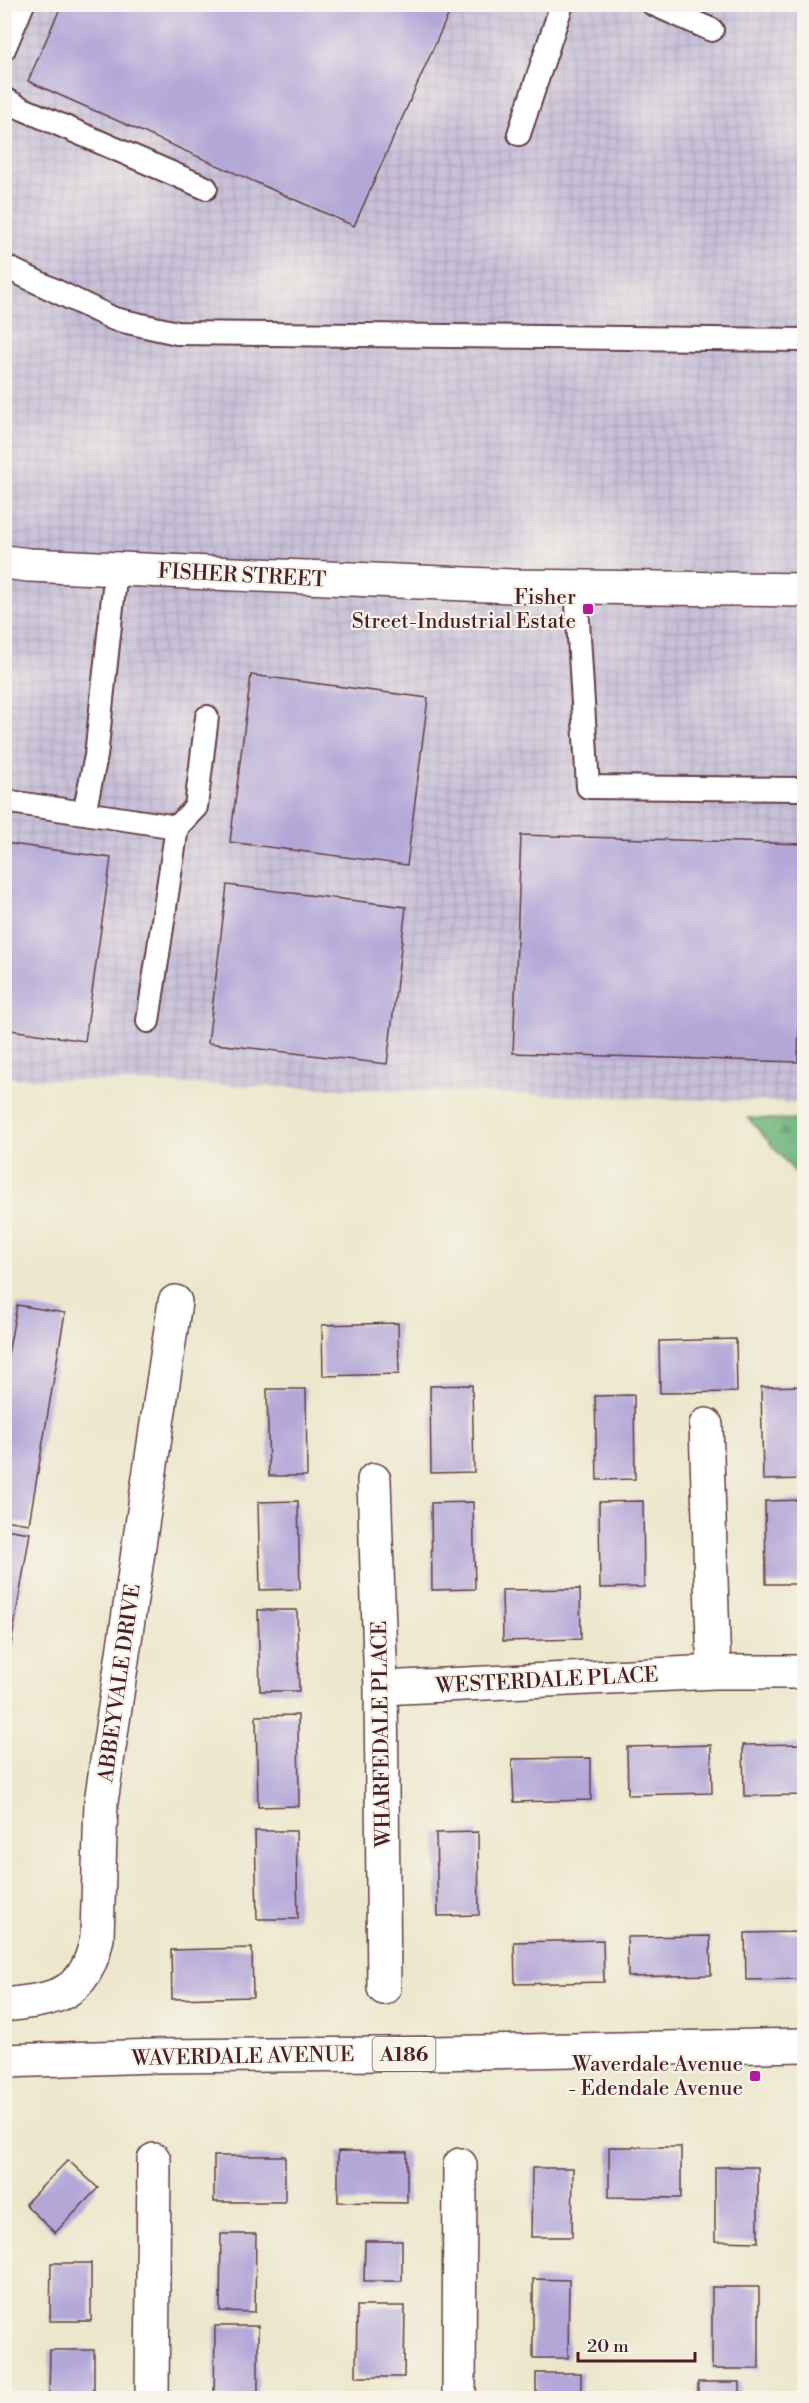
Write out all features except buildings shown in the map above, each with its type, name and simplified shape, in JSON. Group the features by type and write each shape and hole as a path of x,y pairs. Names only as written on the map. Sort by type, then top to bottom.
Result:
{"street":[{"name":"FISHER STREET","path":"4,562 488,585 804,590"},
{"name":"ABBEYVALE DRIVE","path":"4,2005 46,2000 68,1991 83,1977 92,1960 97,1938 101,1803 175,1302"},
{"path":"706,1425 714,1672"},
{"name":"WHARFEDALE PLACE","path":"374,1480 381,1688 384,1988"},
{"name":"WESTERDALE PLACE","path":"381,1688 714,1672 804,1672"},
{"name":"WAVERDALE AVENUE","path":"4,2061 156,2056 394,2054 804,2045"},
{"path":"152,2398 154,2160"},
{"path":"459,2398 460,2165"}],"lane":[{"path":"4,50 23,4"},
{"path":"519,134 562,4"},
{"path":"653,4 712,30"},
{"path":"4,99 206,188"},
{"path":"4,266 114,319 177,333 804,340"},
{"path":"84,813 96,756 116,569"},
{"path":"576,587 588,787 797,789"},
{"path":"148,1021 177,827 196,807 207,717"},
{"path":"4,801 177,827"}],"shaded area":[{"path":"5,5 804,5 804,1103 5,1078"}],"green space":[{"path":"748,1118 804,1120 804,1191 794,1171"}],"place":[{"name":"Fisher Street-Industrial Estate","path":"588,609"},
{"name":"Waverdale Avenue - Edendale Avenue","path":"755,2076"}]}
